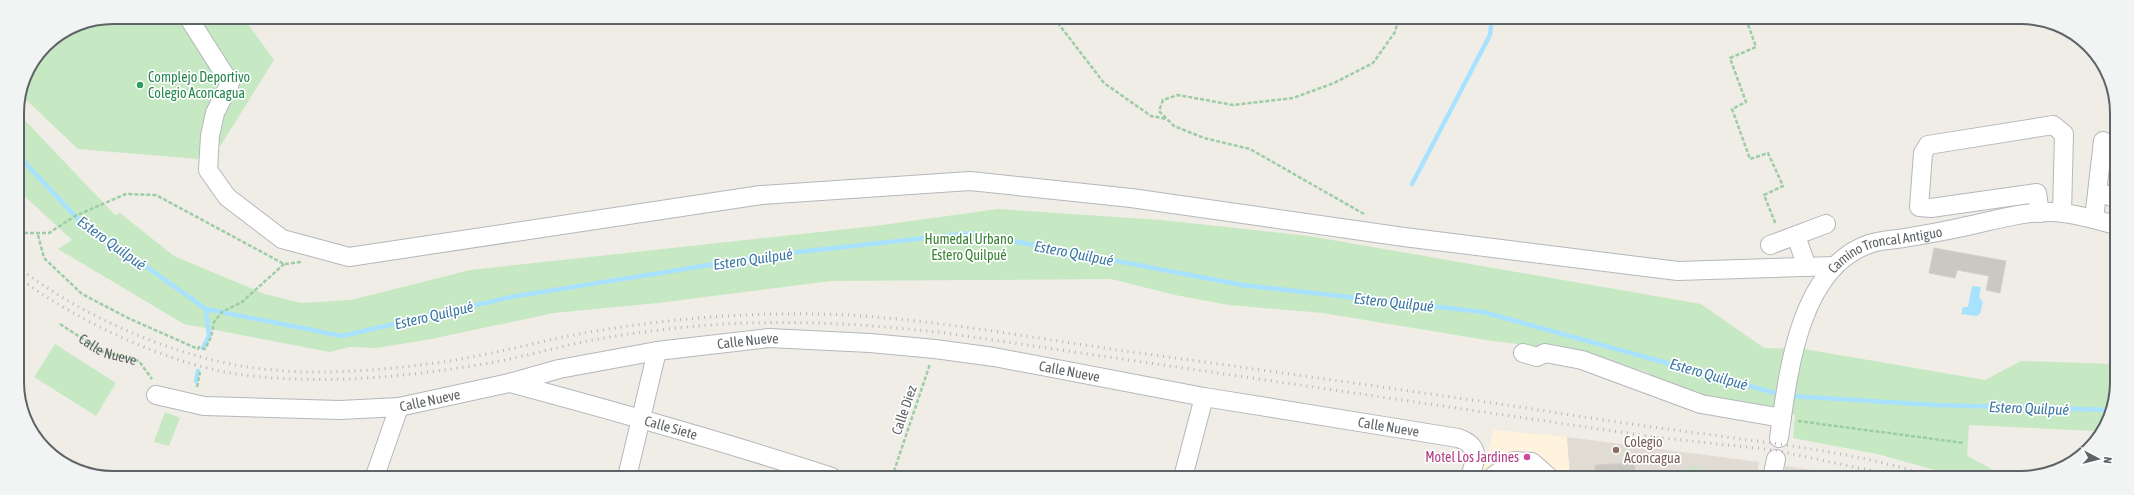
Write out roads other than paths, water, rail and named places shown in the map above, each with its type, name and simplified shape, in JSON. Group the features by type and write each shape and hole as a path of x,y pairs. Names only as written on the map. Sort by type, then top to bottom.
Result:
{"street":[{"path":"192,24 230,83 215,113 210,136 208,170 227,198 282,239 349,257 761,195 970,181 1131,198 1404,237 1678,272 1834,266"},
{"path":"2040,213 2038,194 1930,208 1919,207 1923,153 1928,145 2053,126 2064,134 2062,213"},
{"path":"2094,219 2103,141"},
{"path":"2098,192 2110,196"},
{"name":"Camino Troncal Antiguo","path":"1779,438 1797,336 1807,311 1834,266 1849,253 1869,244 2040,213 2062,213 2110,224"},
{"path":"1807,267 1783,241 1826,224"},
{"name":"Calle Nueve","path":"156,395 204,406 340,410 399,406 509,383 559,369 657,351 769,338 870,343 935,349 994,357 1204,397 1450,437 1466,441 1471,445 1476,457 1472,471"},
{"path":"628,471 657,351"},
{"path":"1524,353 1537,357 1545,353 1582,360 1701,404 1782,418"},
{"name":"Calle Siete","path":"509,383 739,446 814,471"},
{"path":"1184,471 1204,397"},
{"path":"377,471 399,406"},
{"path":"1773,471 1776,459"},
{"path":"1500,471 1514,461 1532,462 1542,471"}],"water":[{"path":"1972,286 1981,287 1979,297 1983,302 1980,314 1976,316 1961,314 1963,307 1968,307"}],"waterway":[{"path":"1412,184 1490,35 1491,24"},
{"name":"Estero Quilpué","path":"24,161 75,216 206,309 342,336 511,297 771,255 971,233 1242,285 1483,312 1782,395"},
{"path":"203,348 209,336 206,309"},
{"path":"196,381 198,371"},
{"name":"Estero Quilpué","path":"1790,396 1935,405 2105,410"}],"railway":[{"path":"24,271 95,316 153,341 183,352 212,360 264,369 334,372 405,367 494,353 559,338 632,325 693,318 786,314 880,317 979,329 1636,425 1793,446 1851,456 1914,471"},
{"path":"24,281 41,294 68,310 126,340 187,362 217,370 245,375 275,378 335,379 425,373 510,359 587,341 617,336 658,330 737,323 806,323 876,326 945,333 1654,437 1774,450 1873,471"}],"place":[{"name":"Complejo Deportivo Colegio Aconcagua","path":"140,85"},
{"name":"Colegio Aconcagua","path":"1616,450"},
{"name":"Motel Los Jardines","path":"1527,457"}],"park label":[{"name":"Humedal Urbano Estero Quilpué","path":"969,248"}]}
